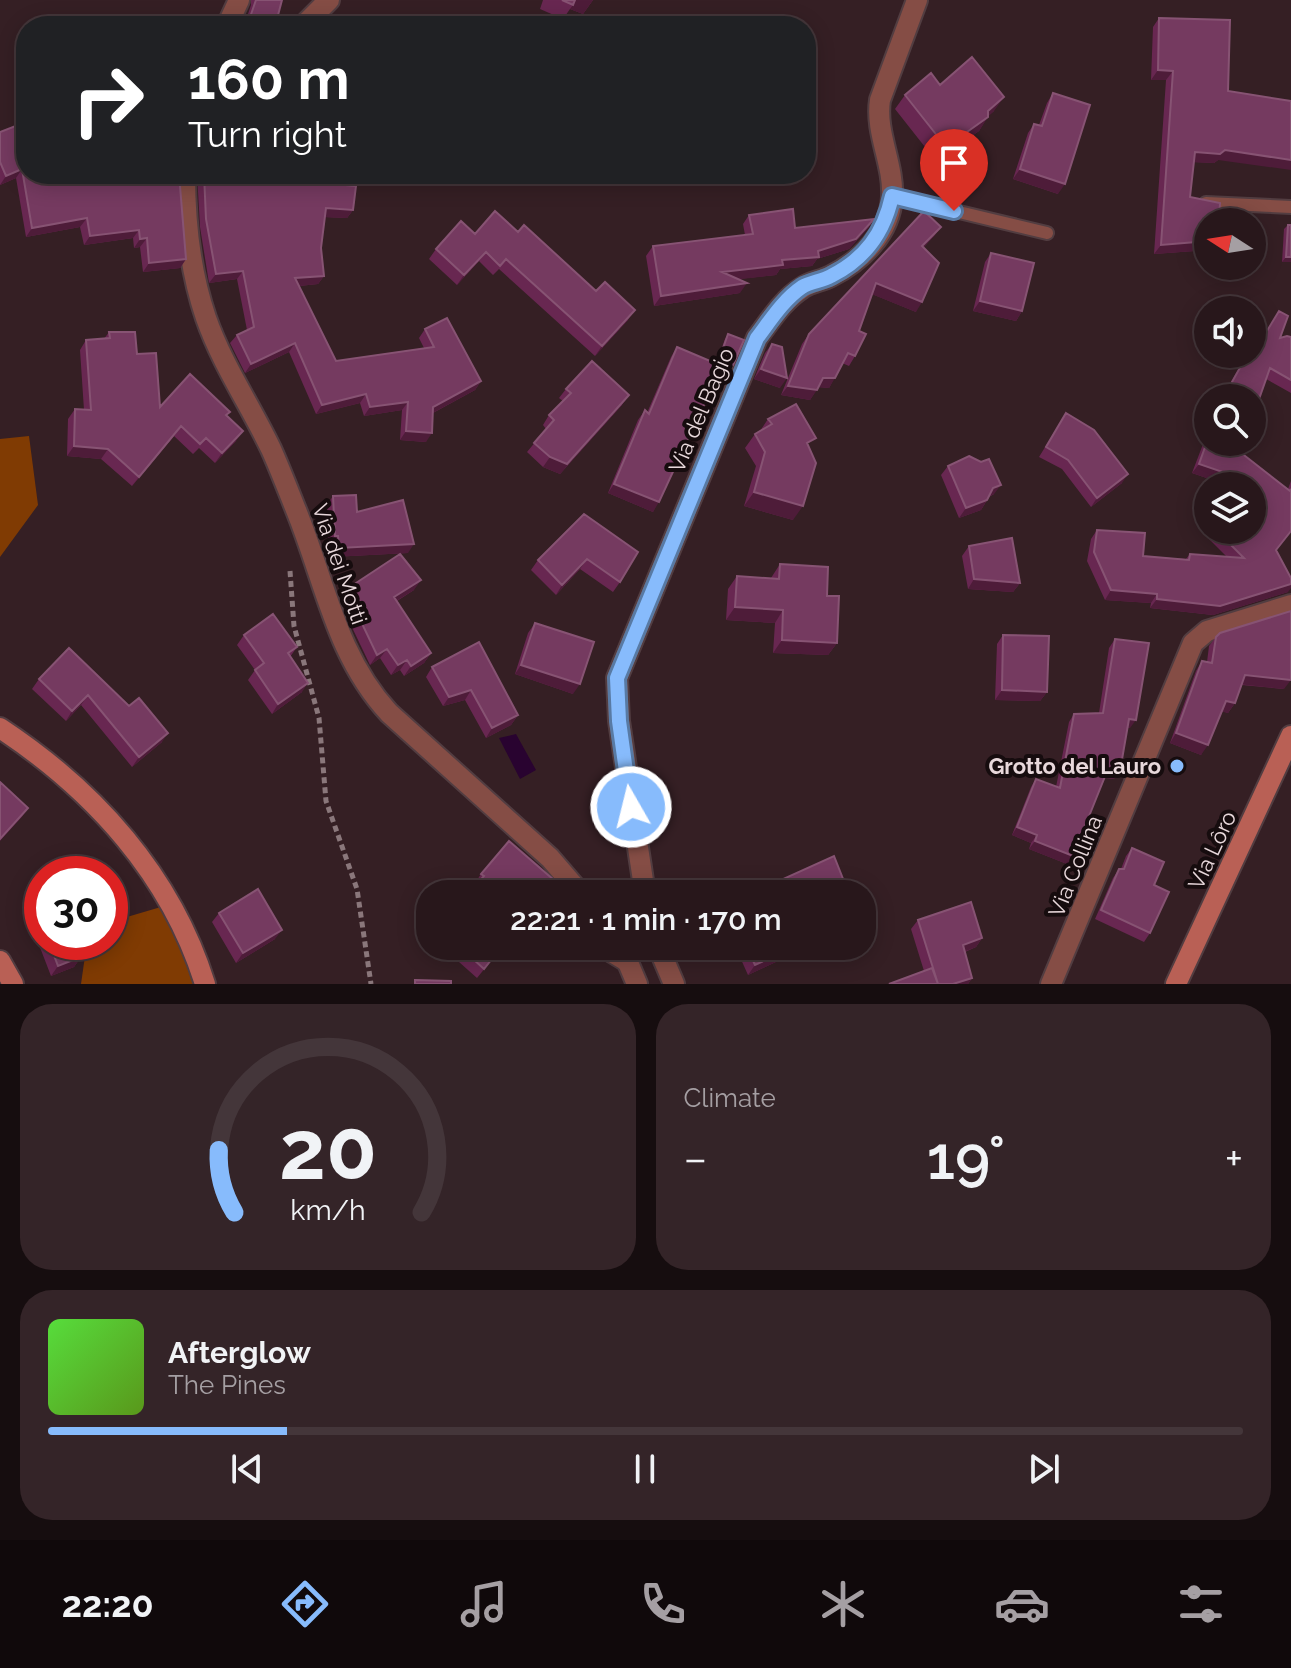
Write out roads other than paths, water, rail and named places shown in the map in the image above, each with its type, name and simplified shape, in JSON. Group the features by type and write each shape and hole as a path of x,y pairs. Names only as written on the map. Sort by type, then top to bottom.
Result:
{"street":[{"path":"313,16 329,0"},
{"name":"Via del Bagio","path":"643,880 619,721 617,678 757,338 780,308 803,287 848,267 877,239 887,220 892,196 877,117 880,100 917,0"},
{"name":"Via dei Motti","path":"185,184 186,229 207,320 271,449 304,530 338,635 351,661 389,713 550,858 569,880"},
{"name":"Via Collina","path":"1051,984 1193,643 1207,631 1291,605"},
{"path":"0,728 80,787 123,835 183,925 205,984"},
{"name":"Via Lôro","path":"1176,984 1291,736"},
{"path":"664,960 674,984"},
{"path":"0,961 13,984"}],"lane":[{"path":"892,196 1047,233"},
{"path":"1197,202 1291,207"},
{"path":"613,960 634,976"}],"place":[{"name":"Grotto del Lauro","path":"1177,766"}]}
